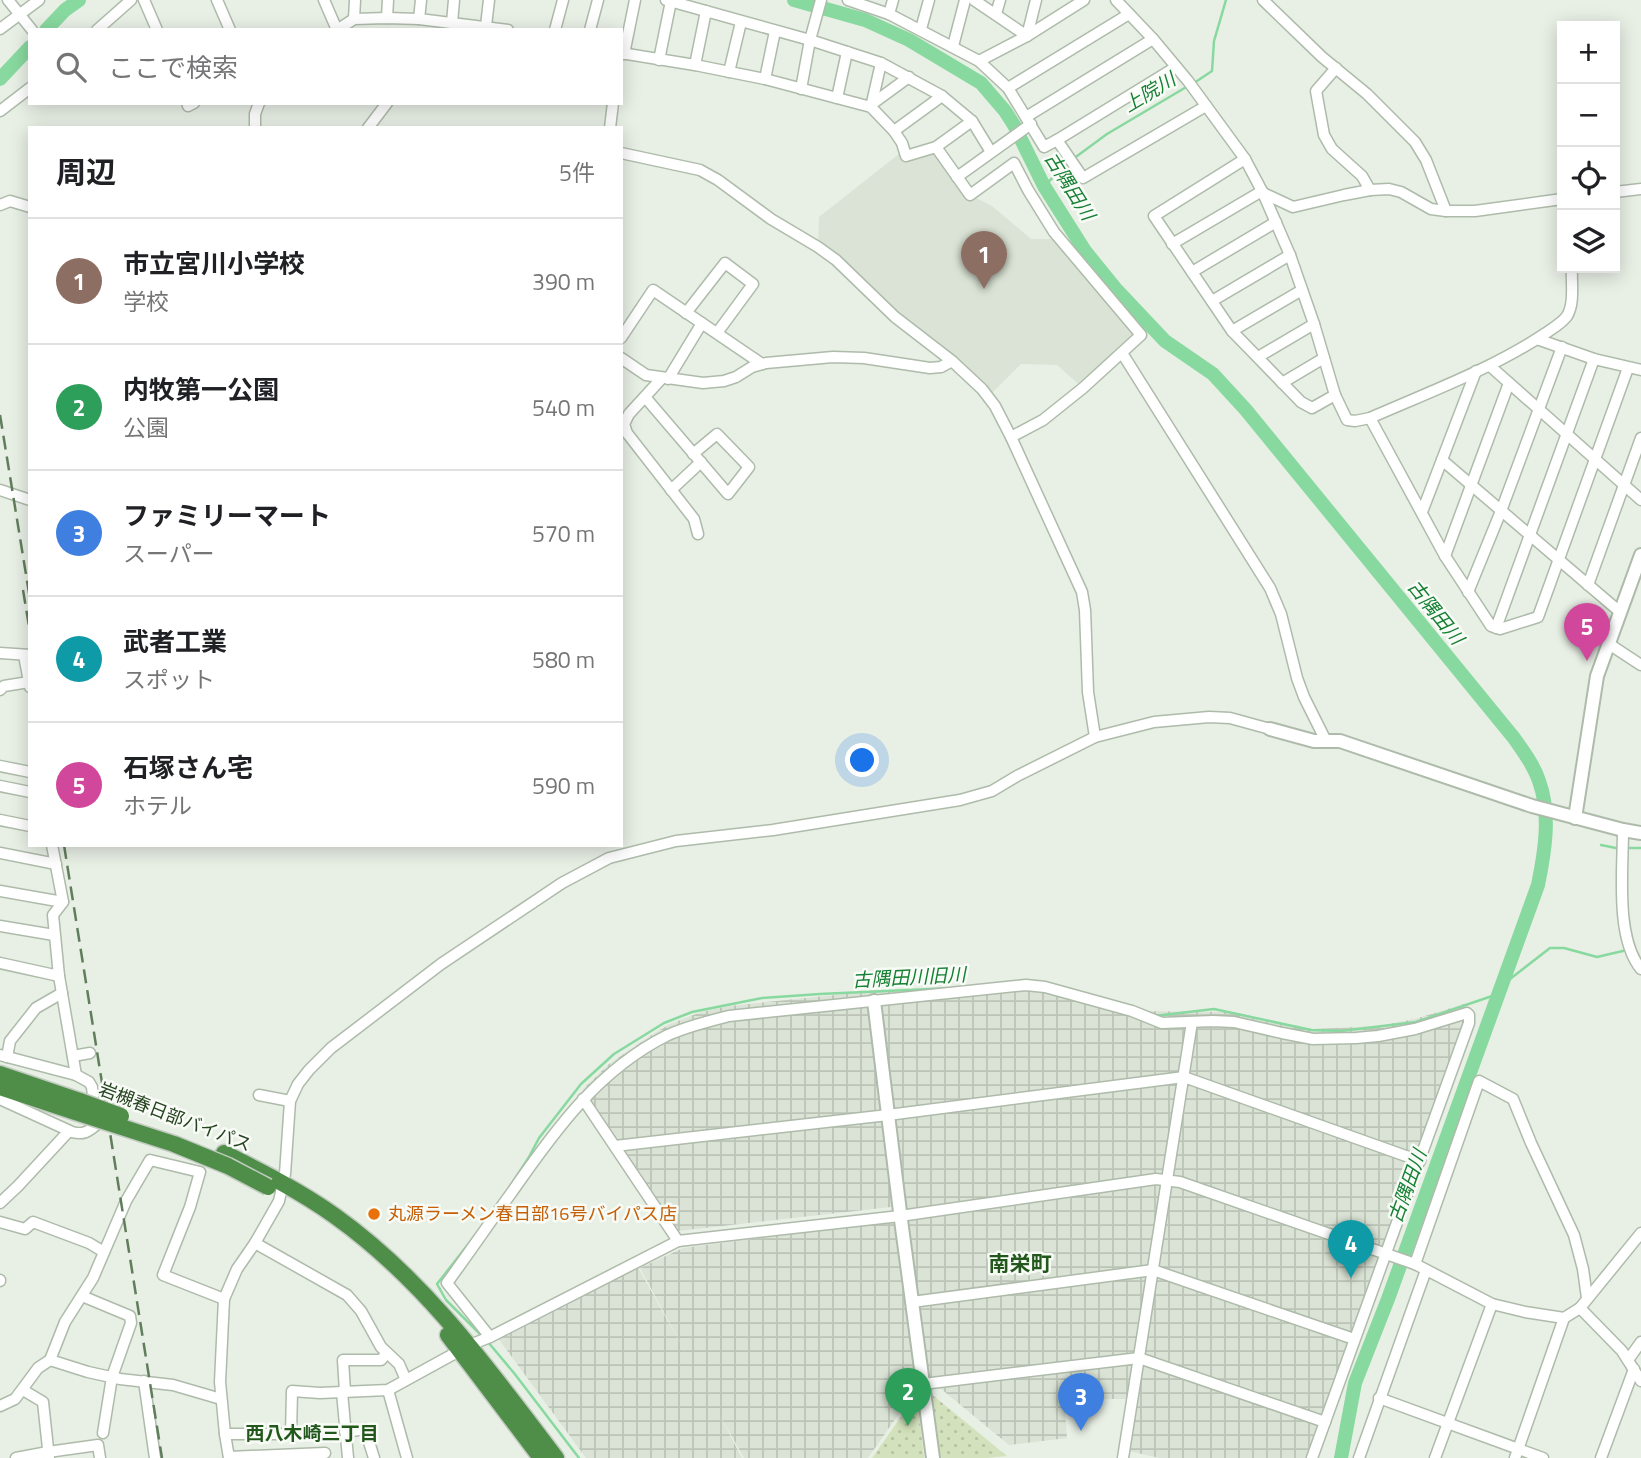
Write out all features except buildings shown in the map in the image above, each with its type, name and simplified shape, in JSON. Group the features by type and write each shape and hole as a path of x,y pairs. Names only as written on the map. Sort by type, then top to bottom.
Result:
{"highway":[{"name":"岩槻春日部バイパス","path":"0,1074 78,1107"},
{"name":"岩槻春日部バイパス","path":"0,1087 78,1107 224,1153 276,1185 365,1251 396,1278 466,1348 556,1458"},
{"name":"岩槻春日部バイパス","path":"466,1348 541,1458"}],"street":[{"path":"8,0 31,28"},
{"path":"0,29 39,0"},
{"path":"99,28 131,0"},
{"path":"144,0 156,28"},
{"path":"217,0 229,28"},
{"path":"324,0 336,28"},
{"path":"354,19 355,0"},
{"path":"387,18 388,0"},
{"path":"419,19 421,0"},
{"path":"452,23 454,0"},
{"path":"486,26 489,0"},
{"path":"556,28 563,0"},
{"path":"591,28 598,0"},
{"path":"635,0 623,54 765,79 871,105 894,131 906,156 936,147 972,121"},
{"path":"801,89 821,0"},
{"path":"889,14 893,0"},
{"path":"921,29 929,0"},
{"path":"953,46 965,0"},
{"path":"974,0 1027,36"},
{"path":"996,14 1000,0"},
{"path":"1027,36 1036,0"},
{"path":"979,61 1027,36 1084,0"},
{"path":"1116,0 1176,67 1245,159 1263,192 1290,256 1335,395 1348,419 1355,421 1370,418 1490,366 1537,339 1569,313 1572,273"},
{"path":"1263,0 1367,94 1415,142 1426,160 1446,211"},
{"path":"659,60 669,1 810,40 881,63 943,96 972,121 992,152"},
{"path":"854,1 921,29 979,61 1008,88 1044,147 1176,67"},
{"path":"695,65 706,11"},
{"path":"1008,88 1129,14"},
{"path":"340,28 354,19 387,18 497,28"},
{"path":"729,72 741,22"},
{"path":"765,79 775,32"},
{"path":"957,177 992,152 1029,120 1153,39"},
{"path":"837,98 847,52"},
{"path":"871,105 881,63"},
{"path":"1336,68 1316,91 1324,135 1332,149 1357,170 1370,190"},
{"path":"871,105 909,77"},
{"path":"0,111 28,90"},
{"path":"894,131 943,96"},
{"path":"255,126 258,105"},
{"path":"370,126 385,105"},
{"path":"610,126 613,105"},
{"path":"1057,141 1083,178 1206,106"},
{"path":"936,147 970,195 1014,163 1055,232 1141,335 1043,420 1011,437"},
{"path":"623,153 700,170 719,180 771,219 836,260 895,317 952,361 982,389 995,406 1011,437 1082,592 1088,692 1095,737"},
{"path":"1245,159 1154,216 1232,331 1301,402 1312,408 1335,395"},
{"path":"1620,191 1641,189"},
{"path":"1263,192 1293,207 1370,190 1401,191 1431,209 1446,211 1475,211 1557,200"},
{"path":"1172,244 1263,192"},
{"path":"0,205 10,201 28,206"},
{"path":"1192,272 1276,222"},
{"path":"1212,301 1290,256"},
{"path":"686,313 725,263 753,284 717,333"},
{"path":"623,335 653,290 762,364"},
{"path":"1232,331 1302,290"},
{"path":"698,534 694,519 627,433 624,424 629,414 665,378 702,323"},
{"path":"1258,357 1314,324"},
{"path":"1537,339 1594,359 1641,370"},
{"path":"1468,592 1562,347"},
{"path":"1122,353 1270,587 1281,614 1297,678 1326,741"},
{"path":"623,359 646,375 703,383 723,381 762,364 833,357 864,358 930,368 952,361"},
{"path":"1282,383 1324,358"},
{"path":"1496,628 1594,359"},
{"path":"1490,366 1641,500"},
{"path":"1370,418 1445,556 1492,626 1500,629 1538,617 1629,368"},
{"path":"1422,512 1476,371"},
{"path":"1445,556 1509,383"},
{"path":"645,397 693,454 728,494 750,467 717,434 693,454"},
{"path":"1588,585 1641,438"},
{"path":"1442,460 1620,612"},
{"path":"671,490 701,462"},
{"path":"0,490 28,499"},
{"path":"1575,818 1597,676 1641,555"},
{"path":"1609,644 1641,665"},
{"path":"0,653 27,655"},
{"path":"0,690 4,686 28,685"},
{"path":"325,1452 229,1457 221,1399 224,1299 237,1269 279,1201 276,1185 290,1101 298,1084 331,1048 441,964 562,883 597,864 676,841 773,830 960,800 992,791 1095,737 1154,722 1209,717 1230,718 1314,741 1340,741 1532,806 1641,833"},
{"path":"0,766 28,772"},
{"path":"0,786 28,792"},
{"path":"0,820 28,826"},
{"path":"1623,830 1625,934 1641,968"},
{"path":"52,847 62,902 53,915 54,935 76,1075"},
{"path":"0,853 56,864"},
{"path":"0,891 62,902"},
{"path":"0,926 54,935"},
{"path":"0,963 59,976"},
{"path":"490,1337 447,1283 544,1145 583,1099 609,1074 653,1044 702,1022 729,1016 1026,985 1095,1000 1162,1023 1234,1022 1313,1039 1356,1038 1415,1029 1467,1013 1469,1023 1389,1256 1354,1339 1312,1458"},
{"path":"0,1099 80,1135 96,1125 92,1087 89,1082 76,1075 4,1056 10,1041 36,1008 62,993"},
{"path":"874,1001 933,1458"},
{"path":"1123,1458 1192,1022"},
{"path":"73,1056 90,1053"},
{"path":"615,1146 1184,1077 1420,1161"},
{"path":"1415,1264 1479,1081 1513,1099 1574,1235 1587,1298"},
{"path":"259,1095 290,1101"},
{"path":"583,1099 678,1241"},
{"path":"0,1203 69,1131"},
{"path":"0,1406 15,1399 38,1368 50,1360 65,1322 93,1278 126,1200 149,1160 200,1172 190,1207 163,1275 224,1299"},
{"path":"225,1434 291,1434 292,1391 320,1393 388,1390 678,1241 900,1216 1156,1179 1180,1182 1415,1264 1492,1304 1564,1318"},
{"path":"0,1222 25,1229 33,1222 89,1242 104,1252"},
{"path":"1516,1453 1564,1318 1580,1308 1641,1233"},
{"path":"255,1242 347,1295 361,1311 381,1347 399,1364 405,1380"},
{"path":"912,1301 1153,1270 1354,1339"},
{"path":"1359,1458 1426,1270"},
{"path":"82,1296 130,1316 131,1323 112,1377 103,1433"},
{"path":"1435,1458 1492,1304"},
{"path":"1580,1308 1614,1341 1641,1381"},
{"path":"1601,1458 1631,1364 1641,1342"},
{"path":"348,1458 343,1360 381,1360 387,1353"},
{"path":"923,1384 1139,1358 1325,1422"},
{"path":"50,1360 88,1372 173,1385 221,1399"},
{"path":"144,1381 155,1458"},
{"path":"23,1390 43,1402 48,1455"},
{"path":"388,1390 407,1458"},
{"path":"1379,1398 1447,1423 1516,1453 1543,1458"},
{"path":"345,1432 365,1429 373,1458"},
{"path":"16,1458 98,1445 100,1458"}],"shaded area":[{"path":"936,147 970,195 992,206 1031,239 1060,239 1141,335 1083,388 1057,365 1021,364 988,397 818,247 819,217 904,150 906,155"},
{"path":"1026,985 1132,1011 1233,1012 1313,1029 1378,1026 1415,1019 1467,1003 1468,1013 1308,1458 1159,1458 1129,1451 1136,1399 1064,1399 1067,1438 1009,1445 923,1374 900,1206 678,1231 583,1089 609,1064 653,1034 701,1012 729,1006 874,991"},
{"path":"901,1220 921,1382 868,1458 744,1458 719,1414 742,1458 586,1458 495,1334 635,1262 688,1357 640,1268 683,1248"}],"green space":[{"path":"930,1393 1007,1456 942,1458 939,1455"},
{"path":"917,1394 924,1458 872,1458"}],"waterway":[{"path":"48,28 79,0"},
{"name":"古隅田川","path":"794,0 865,20 909,40 981,83 1014,125 1044,186 1085,251 1115,288 1165,341 1213,374 1246,410 1514,738 1537,775 1546,819 1545,846 1538,885 1355,1383 1341,1458"},
{"name":"上院川","path":"1194,83 1212,71 1214,41 1226,0"},
{"path":"0,79 28,49"},
{"name":"上院川","path":"1073,159 1107,134 1188,86"},
{"name":"上院川","path":"1044,186 1068,163"},
{"path":"1601,845 1616,848"},
{"path":"1629,848 1641,848"},
{"name":"古隅田川旧川","path":"1154,1016 1214,1009 1311,1030 1341,1031 1416,1022 1498,994 1510,979 1550,948 1564,948 1597,957 1627,950"},
{"name":"古隅田川旧川","path":"511,1185 539,1138 581,1084 614,1054 664,1023 692,1012 762,998 952,988"},
{"name":"古隅田川旧川","path":"477,1233 437,1284 446,1300 484,1338"},
{"path":"488,1342 579,1458"}],"railway":[{"path":"0,415 28,587"},
{"path":"23,590 28,620"},
{"path":"64,847 162,1458"}],"place":[{"name":"市立宮川小学校","path":"984,289"},
{"name":"石塚さん宅","path":"1587,661"},
{"name":"丸源ラーメン春日部16号バイパス店","path":"374,1214"},
{"name":"武者工業","path":"1351,1278"},
{"name":"内牧第一公園","path":"908,1426"},
{"name":"ファミリーマート","path":"1081,1431"}],"district":[{"name":"南栄町","path":"1020,1264"},
{"name":"西八木崎三丁目","path":"312,1433"}]}
